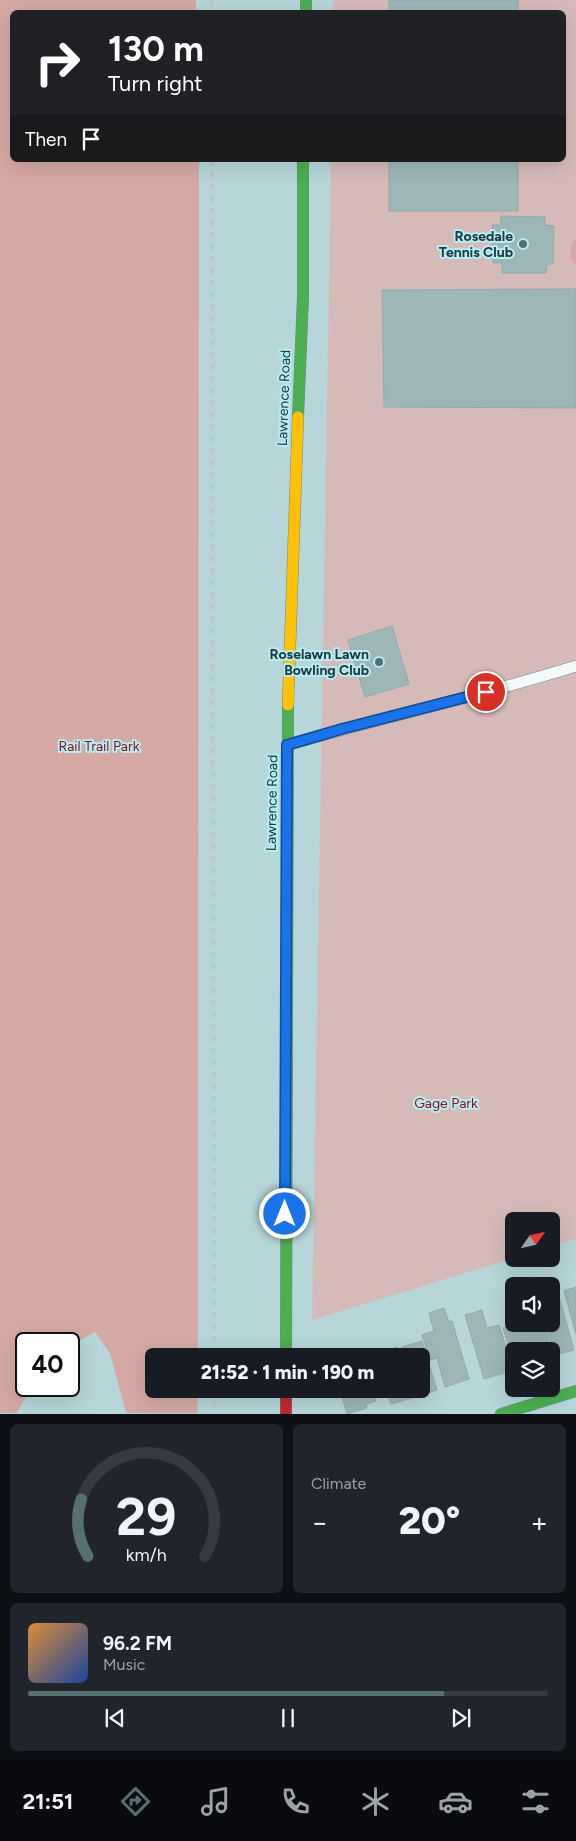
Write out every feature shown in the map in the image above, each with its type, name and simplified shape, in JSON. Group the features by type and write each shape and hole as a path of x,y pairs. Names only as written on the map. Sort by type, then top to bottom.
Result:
{"street":[{"name":"Lawrence Road","path":"286,1348 287,745 290,611 303,297 303,162"},
{"path":"501,1414 576,1391"},
{"path":"286,1398 286,1414"}],"lane":[{"path":"287,745 523,683 576,666"}],"green space":[{"name":"Rail Trail Park","path":"0,0 196,0 196,10 10,10 10,162 199,162 198,1348 145,1348 145,1398 198,1398 197,1413 126,1413 110,1353 95,1332 80,1340 80,1332 15,1332 15,1397 26,1397 17,1413 0,1413"},
{"name":"Gage Park","path":"333,0 576,0 576,1239 560,1244 560,1212 505,1212 505,1261 312,1320 331,162 566,162 566,10 333,10"},
{"path":"576,239 576,264 570,259 572,243"}],"building":[{"path":"389,0 518,0 518,10 389,10"},
{"path":"389,162 518,162 518,211 389,211"},
{"name":"Rosedale Tennis Club","path":"501,216 545,217 545,225 554,226 553,264 547,264 546,273 502,273 502,263 493,263 492,225 500,225"},
{"path":"576,289 576,408 384,407 382,290"},
{"name":"Roselawn Lawn Bowling Club","path":"392,626 409,684 365,697 348,640"},
{"path":"576,1287 576,1334 564,1291"},
{"path":"560,1300 574,1350 560,1354 560,1342 551,1342 548,1332 560,1332"},
{"path":"444,1308 449,1322 452,1321 469,1379 445,1387 437,1358 430,1360 430,1348 426,1348 422,1335 434,1331 429,1313"},
{"path":"482,1310 487,1328 499,1325 505,1344 505,1372 484,1379 465,1315"},
{"path":"505,1327 505,1332 546,1332 549,1342 507,1342 503,1328"},
{"path":"422,1341 424,1348 402,1348"},
{"path":"430,1367 437,1390 430,1392"},
{"path":"342,1398 375,1398 376,1401 366,1404 367,1408 347,1414"},
{"path":"389,1398 413,1398 391,1404"}],"railway":[{"path":"211,0 211,10"},
{"path":"212,162 214,1348"},
{"path":"214,1398 214,1414"}],"traffic: fast":[{"path":"306,0 306,10"},
{"path":"298,417 303,297 303,162"},
{"path":"286,1348 288,705"},
{"path":"501,1414 576,1391"}],"traffic: slow":[{"path":"288,705 298,417"}],"traffic: jam":[{"path":"286,1398 286,1414"}],"place":[{"name":"Rosedale Tennis Club","path":"523,244"},
{"name":"Roselawn Lawn Bowling Club","path":"379,662"}],"route":[{"path":"285,1214 287,745 486,692"}]}
